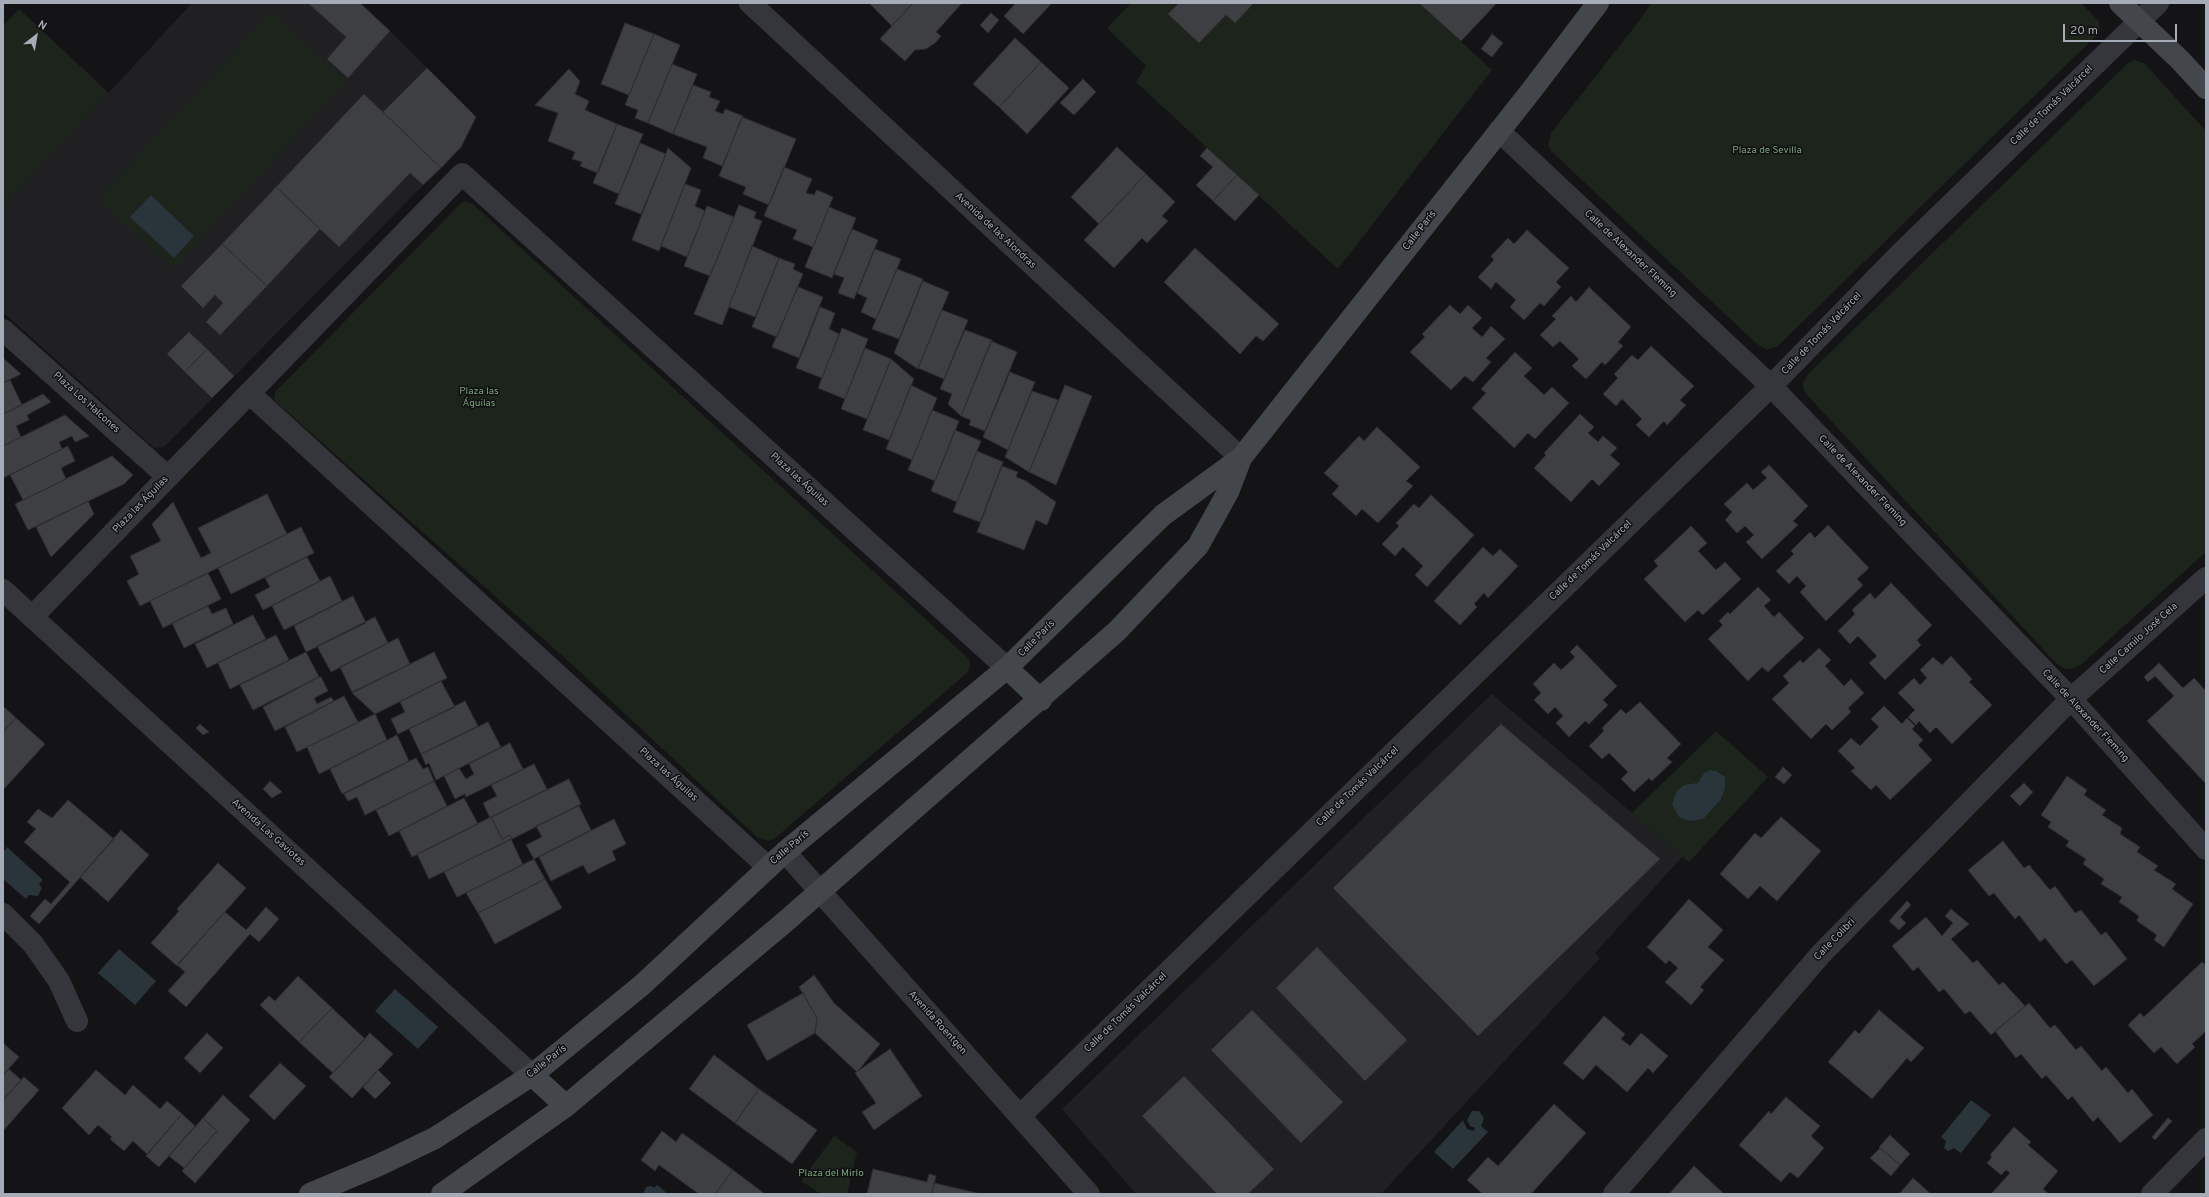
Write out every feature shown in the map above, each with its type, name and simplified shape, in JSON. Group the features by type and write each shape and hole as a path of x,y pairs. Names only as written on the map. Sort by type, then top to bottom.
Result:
{"main road":[{"name":"Calle París","path":"310,1194 378,1165 435,1138 532,1075 642,985 785,852 1007,668 1163,515 1241,458 1598,3"},
{"path":"2120,3 2179,59 2206,88"},
{"name":"Calle París","path":"442,1194 566,1106 821,891 1041,700 1117,631 1198,546 1228,492 1241,458"},
{"path":"1007,668 1041,700"},
{"path":"532,1075 566,1106"}],"street":[{"name":"Avenida de las Alondras","path":"750,3 1241,458"},
{"name":"Calle de Tomás Valcárcel","path":"1020,1116 1771,386 1899,255 2158,3"},
{"name":"Calle de Alexander Fleming","path":"1499,131 1771,386 2071,699 2206,849"},
{"name":"Plaza las Águilas","path":"32,617 462,174 1007,668"},
{"name":"Plaza Los Halcones","path":"3,330 168,477"},
{"name":"Plaza las Águilas","path":"249,393 768,867"},
{"name":"Calle Camilo José Cela","path":"2071,699 2206,578"},
{"name":"Avenida Las Gaviotas","path":"3,590 532,1075"},
{"name":"Calle Colibri","path":"1614,1194 1820,954 2071,699"},
{"name":"Avenida Roentgen","path":"785,852 1089,1194"},
{"path":"3,914 33,944 54,974 77,1021"},
{"path":"2152,1194 2206,1139"}],"shaded area":[{"path":"192,3 360,3 476,117 461,147 164,447 154,448 3,312 3,207"},
{"path":"151,195 194,236 174,258 130,217"},
{"path":"1492,694 1683,856 1595,953 1600,958 1381,1194 1136,1194 1062,1109"},
{"path":"1710,770 1716,771 1725,777 1725,788 1721,799 1703,819 1690,821 1679,817 1672,804 1677,791 1684,785 1698,783 1704,773"},
{"path":"7,847 43,880 39,884 42,888 38,896 29,895 26,899 3,879 3,852"},
{"path":"119,949 156,981 135,1005 98,973"},
{"path":"395,989 438,1027 418,1049 375,1011"},
{"path":"1971,1100 1991,1115 1961,1153 1954,1148 1948,1151 1944,1148 1946,1141 1941,1137"},
{"path":"1472,1111 1479,1111 1484,1119 1481,1126 1488,1132 1453,1169 1434,1152 1463,1120 1467,1129 1474,1131 1475,1128 1470,1126 1467,1120"},
{"path":"657,1185 668,1194 643,1194 646,1187 652,1186 654,1188"}],"green space":[{"path":"1131,3 1419,3 1492,70 1338,269 1136,82 1146,66 1107,28"},
{"name":"Plaza de Sevilla","path":"1651,3 2081,3 2098,20 2100,28 2096,36 1778,346 1767,350 1757,344 1551,151 1548,145 1551,133 1639,21"},
{"path":"19,9 109,93 3,207 3,26"},
{"path":"272,11 347,81 174,269 98,199"},
{"path":"2134,60 2144,63 2206,131 2206,552 2082,664 2075,668 2065,669 2057,664 1807,395 1803,388 1803,382 1808,374 2127,64"},
{"name":"Plaza las Águilas","path":"465,201 473,204 969,659 970,667 968,672 774,839 768,841 758,838 577,669 276,402 274,398 276,391 460,204"},
{"path":"1716,731 1768,777 1689,862 1632,813"},
{"name":"Plaza del Mirlo","path":"834,1136 857,1152 847,1194 821,1194 801,1181"}],"building":[{"path":"308,3 360,3 390,31 348,78 327,59 346,37"},
{"path":"869,3 913,3 892,26"},
{"path":"913,3 962,3 936,32 941,36 935,43 926,49 915,50 905,61 880,39"},
{"path":"1016,3 1052,3 1023,34 1004,16"},
{"path":"1179,3 1254,3 1235,23 1226,15 1199,43 1168,14"},
{"path":"1419,3 1497,3 1461,41"},
{"path":"991,13 999,20 988,33 980,25"},
{"path":"625,23 654,34 629,95 601,84"},
{"path":"654,34 680,45 648,123 635,118 638,110 625,105"},
{"path":"1492,34 1503,43 1492,57 1481,49"},
{"path":"1015,38 1041,62 999,107 973,84"},
{"path":"1041,62 1069,88 1027,134 999,107"},
{"path":"672,64 697,74 673,134 648,123"},
{"path":"427,68 476,117 461,147 441,168 383,112"},
{"path":"569,69 580,81 575,94 589,101 585,110 617,124 598,173 580,166 582,162 572,159 575,152 548,141 558,113 535,105"},
{"path":"1083,79 1096,92 1074,115 1060,103"},
{"path":"693,85 711,92 709,97 720,101 715,111 723,114 725,109 743,116 722,166 703,158 707,147 673,134"},
{"path":"364,94 441,168 423,185 410,173 339,247 276,187"},
{"path":"742,117 796,139 769,205 743,194 746,187 719,176"},
{"path":"617,124 643,134 619,194 593,183"},
{"path":"640,143 666,154 641,214 615,204"},
{"path":"1117,147 1146,174 1099,224 1071,197"},
{"path":"668,148 691,168 659,251 632,240"},
{"path":"1207,148 1237,175 1213,201 1196,185 1213,167 1200,156"},
{"path":"784,167 812,179 806,193 814,195 817,190 833,197 813,247 793,239 797,230 764,216"},
{"path":"1146,174 1175,202 1162,216 1168,221 1147,243 1142,238 1114,268 1084,240"},
{"path":"1237,175 1259,195 1235,221 1213,201"},
{"path":"685,184 701,190 695,206 705,211 687,257 661,246"},
{"path":"276,187 320,229 267,286 222,244"},
{"path":"739,205 756,212 754,218 762,221 722,325 694,314"},
{"path":"707,206 734,217 710,276 684,266"},
{"path":"829,207 856,218 832,278 805,267"},
{"path":"852,229 878,240 854,299 838,293 844,278 834,274"},
{"path":"1527,230 1569,268 1556,282 1561,287 1544,306 1540,303 1524,320 1510,307 1516,300 1496,282 1491,289 1478,277 1494,260 1491,256 1508,238 1514,244"},
{"path":"222,244 267,286 220,335 206,322 223,303 215,295 203,308 181,286"},
{"path":"752,246 779,258 755,317 729,307"},
{"path":"1195,248 1279,324 1263,341 1256,336 1240,354 1164,282"},
{"path":"875,249 901,259 876,319 861,312 867,298 857,293"},
{"path":"779,258 795,264 793,269 803,274 777,337 752,327"},
{"path":"897,269 923,279 899,339 872,329"},
{"path":"923,281 949,292 918,369 894,353"},
{"path":"798,287 823,297 799,358 772,347"},
{"path":"1589,287 1631,327 1618,342 1623,346 1605,365 1602,362 1586,379 1572,366 1579,359 1560,341 1553,347 1540,335 1556,319 1552,316 1571,296 1576,302"},
{"path":"1450,305 1460,314 1468,305 1482,318 1472,328 1482,337 1491,326 1505,339 1486,358 1491,362 1473,382 1465,376 1451,390 1410,352 1425,337 1422,334"},
{"path":"820,307 835,313 829,329 839,334 822,378 796,368"},
{"path":"942,310 968,320 944,379 918,368"},
{"path":"842,328 868,339 845,399 818,388"},
{"path":"965,330 992,340 961,416 948,404 952,394 940,389"},
{"path":"189,332 207,349 185,372 167,354"},
{"path":"991,341 1017,352 985,431 969,425 971,420 961,416"},
{"path":"1651,346 1694,386 1680,400 1686,405 1667,425 1664,421 1649,437 1636,425 1642,419 1622,399 1616,406 1603,394 1618,378 1614,374 1632,355 1638,360"},
{"path":"865,348 891,359 867,419 841,409"},
{"path":"207,349 234,376 212,398 185,372"},
{"path":"1515,352 1532,368 1524,376 1544,395 1552,387 1569,403 1535,439 1528,433 1514,448 1472,408 1486,393 1481,389"},
{"path":"3,358 21,374 3,383"},
{"path":"891,359 914,379 889,440 863,430"},
{"path":"1010,372 1035,382 1008,450 983,437"},
{"path":"10,380 22,405 3,414 3,383"},
{"path":"911,385 937,398 912,460 886,449"},
{"path":"1065,385 1092,396 1056,485 1029,472"},
{"path":"1032,391 1058,400 1029,472 1005,457"},
{"path":"43,394 51,402 27,415 29,420 16,426 21,437 3,446 3,414"},
{"path":"932,410 959,421 935,481 908,470"},
{"path":"1580,414 1594,427 1588,433 1598,442 1603,436 1617,448 1610,455 1620,464 1599,486 1592,479 1571,502 1534,468 1546,455 1544,453"},
{"path":"65,415 89,436 75,442 72,436 59,442 62,449 3,478 3,446"},
{"path":"1377,427 1420,467 1406,481 1413,486 1378,523 1362,509 1356,516 1332,494 1339,486 1324,473 1359,436 1364,441"},
{"path":"955,430 981,441 957,502 931,491"},
{"path":"68,446 75,461 61,468 66,479 23,500 10,475"},
{"path":"977,451 1003,462 980,522 953,512"},
{"path":"112,456 133,475 124,484 28,530 15,504"},
{"path":"1769,465 1808,506 1793,521 1798,525 1762,559 1746,542 1754,535 1745,526 1737,533 1725,520 1732,512 1724,504 1747,483 1753,490 1767,478 1761,472"},
{"path":"1002,466 1018,472 1016,477 1026,481 1056,502 1047,525 1036,520 1024,550 977,532"},
{"path":"267,494 287,534 140,606 127,581 139,574 130,556 161,541 152,524 173,502 201,558 211,553 198,528"},
{"path":"1431,495 1474,535 1427,587 1415,575 1423,566 1403,547 1395,556 1382,544 1399,526 1396,523 1414,504 1419,508"},
{"path":"88,501 94,514 51,557 36,527"},
{"path":"1828,525 1869,568 1857,579 1863,585 1826,621 1800,592 1806,586 1797,576 1789,584 1776,571 1794,554 1791,551 1810,532 1815,538"},
{"path":"1691,526 1707,543 1698,551 1716,570 1725,562 1741,579 1703,615 1698,610 1685,622 1644,579 1658,566 1654,561"},
{"path":"301,527 314,553 231,594 218,568"},
{"path":"1483,547 1493,556 1500,549 1518,566 1488,598 1484,593 1474,604 1477,607 1460,625 1434,601"},
{"path":"307,557 320,581 263,610 255,595 270,587 265,578"},
{"path":"208,573 221,599 163,628 150,601"},
{"path":"330,576 342,601 284,630 272,606"},
{"path":"1891,583 1932,625 1917,640 1921,645 1885,680 1869,663 1877,656 1858,636 1850,644 1838,631 1855,614 1852,610 1870,593 1875,599"},
{"path":"1758,587 1771,600 1764,606 1774,617 1779,612 1804,638 1768,672 1762,667 1748,681 1708,639 1723,625 1719,621 1728,612 1730,614"},
{"path":"353,596 366,623 306,652 294,626"},
{"path":"208,606 212,614 226,608 233,624 184,648 172,623"},
{"path":"253,615 266,639 207,668 195,644"},
{"path":"375,617 388,643 331,672 317,646"},
{"path":"276,635 289,660 230,689 218,663"},
{"path":"398,638 410,664 352,692 340,667"},
{"path":"1577,645 1617,686 1603,700 1608,705 1589,724 1585,721 1569,737 1556,723 1563,716 1555,707 1548,714 1534,700 1541,693 1533,684 1554,663 1561,670 1575,657 1570,652"},
{"path":"1819,648 1831,660 1825,666 1844,686 1851,679 1864,693 1848,708 1851,712 1832,730 1826,724 1811,739 1772,699 1789,683 1783,676 1800,660 1803,663"},
{"path":"306,652 319,677 253,710 240,685"},
{"path":"434,652 447,678 375,714 352,693"},
{"path":"1951,656 1972,679 1969,682 1992,705 1952,744 1936,727 1930,733 1919,721 1916,725 1908,717 1915,710 1898,693 1914,678 1920,685 1927,678 1920,670 1933,657 1942,665"},
{"path":"2159,663 2183,688 2194,678 2206,691 2206,784 2147,721 2174,696 2155,676 2148,682 2144,677"},
{"path":"321,677 328,691 314,698 317,704 331,697 334,701 275,731 263,707"},
{"path":"441,681 455,707 398,734 391,719 405,712 400,702"},
{"path":"344,696 358,722 297,752 285,727"},
{"path":"465,701 478,726 421,754 409,729"},
{"path":"1640,702 1681,744 1667,758 1672,762 1652,781 1649,778 1634,792 1621,779 1628,772 1609,753 1602,759 1589,746 1604,731 1602,728 1621,709 1626,714"},
{"path":"3,706 16,718 3,732"},
{"path":"1884,706 1902,724 1907,718 1915,726 1912,729 1923,740 1918,745 1932,760 1890,800 1876,785 1871,790 1851,771 1855,768 1838,751 1851,738 1860,746 1879,727 1871,719"},
{"path":"375,714 387,740 319,774 307,747"},
{"path":"16,718 45,744 3,790 3,732"},
{"path":"488,722 501,747 436,780 429,763 426,765 421,754"},
{"path":"200,724 209,732 203,735 196,728"},
{"path":"1501,724 1660,859 1478,1036 1333,888"},
{"path":"397,735 409,761 342,794 330,769"},
{"path":"510,743 523,769 466,797 465,794 455,799 444,776 459,768 466,779 474,774 469,764"},
{"path":"416,758 423,769 428,767 434,781 365,815 357,797 348,801 344,794"},
{"path":"534,764 547,789 490,818 483,803 497,796 491,785"},
{"path":"1783,767 1792,775 1784,784 1775,777"},
{"path":"2067,776 2087,790 2084,795 2106,810 2102,815 2122,828 2120,834 2140,847 2137,852 2158,866 2154,870 2176,884 2172,889 2193,904 2164,947 2154,940 2157,935 2137,921 2139,916 2119,902 2122,897 2101,884 2104,879 2083,864 2086,859 2066,846 2069,841 2048,827 2051,822 2041,815"},
{"path":"569,779 581,804 512,839 510,835 502,839 491,817"},
{"path":"270,781 282,792 272,798 263,789"},
{"path":"434,781 447,806 389,836 376,810"},
{"path":"2024,783 2033,792 2020,806 2010,796"},
{"path":"464,798 478,824 412,857 399,831"},
{"path":"68,800 114,839 39,924 30,916 45,899 51,904 70,882 24,842 36,829 27,822 38,809 52,818"},
{"path":"579,806 591,830 534,859 526,845 542,837 536,826"},
{"path":"491,817 502,839 510,835 512,839 429,879 417,854"},
{"path":"1781,817 1821,851 1777,901 1760,886 1748,899 1720,874 1755,833 1761,838"},
{"path":"614,819 626,844 612,851 616,860 588,874 583,865 551,881 539,857"},
{"path":"121,830 149,855 108,902 80,877"},
{"path":"511,839 523,865 457,897 444,872"},
{"path":"2003,841 2024,868 2029,865 2050,890 2055,886 2075,913 2081,910 2101,935 2106,932 2127,959 2094,986 2072,960 2066,964 2045,938 2040,942 2019,915 2015,919 1994,893 1989,896 1968,870"},
{"path":"534,859 545,879 478,913 466,893"},
{"path":"218,863 246,888 177,966 151,943 179,911 177,909"},
{"path":"545,879 562,908 495,944 478,913"},
{"path":"1689,899 1723,930 1708,947 1724,960 1700,987 1704,990 1691,1005 1665,982 1678,968 1669,960 1666,964 1647,947"},
{"path":"1907,901 1911,905 1900,917 1906,923 1899,930 1889,921"},
{"path":"266,907 279,919 259,942 250,934 186,1007 168,991 185,972 177,965 225,912 246,930"},
{"path":"1951,909 1969,924 1951,939 1973,963 1977,960 1999,985 2003,982 2025,1006 1991,1035 1970,1011 1965,1014 1944,989 1939,992 1918,967 1913,971 1892,946 1926,917 1942,936 1953,923 1945,916"},
{"path":"1317,947 1407,1040 1365,1081 1276,988"},
{"path":"2202,962 2204,964 2206,963 2206,1031 2192,1044 2195,1047 2177,1064 2161,1047 2154,1053 2128,1025 2140,1013 2144,1017"},
{"path":"814,975 834,1003 880,1044 857,1072 815,1033 817,1018 799,987"},
{"path":"298,976 332,1008 299,1042 260,1005 269,996 275,1001"},
{"path":"803,993 817,1018 815,1033 767,1061 747,1025"},
{"path":"2029,1003 2050,1028 2055,1025 2076,1050 2081,1046 2102,1071 2106,1067 2128,1093 2132,1089 2153,1115 2120,1143 2098,1117 2093,1122 2072,1096 2068,1100 2046,1075 2042,1079 2021,1054 2016,1058 1995,1031"},
{"path":"332,1008 365,1039 333,1073 299,1042"},
{"path":"1252,1010 1343,1102 1301,1143 1211,1050"},
{"path":"1879,1010 1924,1048 1911,1062 1907,1058 1872,1099 1828,1062 1855,1030 1859,1034"},
{"path":"1604,1016 1625,1034 1621,1039 1630,1046 1641,1033 1668,1056 1653,1073 1648,1068 1627,1092 1596,1065 1583,1080 1563,1063"},
{"path":"207,1033 223,1048 200,1073 184,1058"},
{"path":"370,1033 393,1054 352,1098 329,1077"},
{"path":"3,1043 19,1057 3,1075"},
{"path":"890,1049 922,1096 874,1130 862,1112 876,1103 855,1073"},
{"path":"714,1055 759,1089 735,1123 689,1089"},
{"path":"280,1063 306,1086 274,1120 249,1096"},
{"path":"9,1069 21,1080 3,1100 3,1075"},
{"path":"96,1070 125,1095 133,1085 160,1109 167,1101 182,1114 147,1154 133,1141 124,1151 110,1139 112,1137 98,1125 89,1135 62,1108"},
{"path":"378,1070 391,1083 375,1099 363,1087"},
{"path":"1184,1076 1274,1169 1248,1194 1217,1194 1142,1116"},
{"path":"24,1077 39,1090 3,1131 3,1100"},
{"path":"759,1089 817,1130 792,1164 735,1123"},
{"path":"223,1095 250,1120 195,1183 182,1171 217,1131 203,1118"},
{"path":"1786,1097 1820,1126 1811,1136 1824,1148 1798,1178 1790,1172 1781,1182 1739,1145 1769,1111 1771,1114"},
{"path":"1554,1104 1586,1133 1531,1194 1483,1194 1467,1180 1488,1157 1498,1166"},
{"path":"182,1114 195,1126 159,1167 146,1156"},
{"path":"203,1118 217,1131 184,1168 169,1156"},
{"path":"2168,1118 2172,1121 2155,1140 2152,1137"},
{"path":"2014,1127 2031,1142 2028,1145 2058,1171 2043,1189 2049,1194 1991,1194 2010,1173 2006,1170 2001,1175 1987,1163 1992,1157 1990,1155"},
{"path":"662,1131 676,1142 682,1133 733,1170 715,1194 699,1194 659,1165 655,1171 641,1160"},
{"path":"1890,1135 1910,1154 1900,1165 1879,1147"},
{"path":"1880,1148 1900,1165 1891,1176 1870,1158"},
{"path":"1694,1166 1724,1194 1669,1194"},
{"path":"873,1169 927,1182 929,1174 936,1176 932,1194 867,1194"},
{"path":"733,1170 765,1194 715,1194"},
{"path":"1913,1178 1931,1194 1899,1194"},
{"path":"934,1183 981,1194 932,1194"}]}
